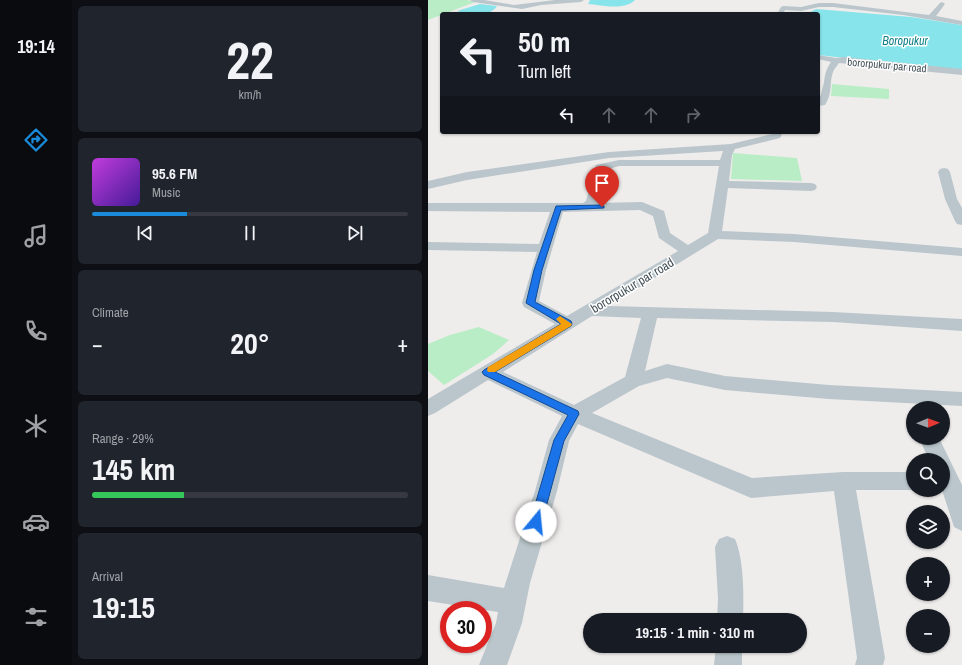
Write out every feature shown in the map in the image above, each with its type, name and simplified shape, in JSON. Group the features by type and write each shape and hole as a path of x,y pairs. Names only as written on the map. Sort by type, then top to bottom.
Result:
{"street":[{"path":"473,0 514,7 522,7 541,2 581,0"},
{"path":"780,0 782,11 841,3 862,9 912,12 932,18 960,21"},
{"path":"862,9 874,0"},
{"path":"883,11 892,4"},
{"path":"932,18 933,14 942,4"},
{"path":"820,57 836,61"},
{"name":"bororpukur par road","path":"820,103 822,103 827,90 828,72 836,61 844,60 962,72"},
{"path":"428,185 467,176 609,155 731,147 769,138 776,136 777,134"},
{"path":"731,147 726,155 724,163 715,235 801,239 962,252"},
{"path":"587,207 592,202 600,168 619,163 724,163"},
{"path":"944,172 951,199 962,221"},
{"path":"722,184 811,187"},
{"path":"428,207 558,208 642,206 659,214 664,235 688,251"},
{"path":"558,208 530,303 568,324"},
{"name":"bororpukur par road","path":"428,408 715,235"},
{"path":"428,246 545,248"},
{"path":"588,311 833,317 962,325"},
{"path":"633,381 650,313"},
{"path":"494,665 509,623 518,582 546,491 559,440 574,414 633,381 667,371 725,383 829,392 906,401"},
{"path":"487,372 601,426 751,488 843,481 906,481"},
{"path":"929,401 962,399"},
{"path":"843,481 854,540 871,658 869,665"},
{"path":"950,482 962,520"},
{"path":"727,547 731,599 730,613"},
{"path":"428,588 514,602"},
{"path":"728,665 729,653"}],"green space":[{"path":"428,0 467,0 475,2 449,12 440,12 440,15 428,20"},
{"path":"832,84 889,89 889,99 831,96"},
{"path":"733,153 797,158 802,181 731,179"},
{"path":"479,327 509,340 493,354 444,385 428,371 428,344 450,335"}],"water":[{"path":"590,0 635,0 625,5 612,6 588,4"},
{"path":"480,4 497,6 489,12 457,11"},
{"name":"Boropukur","path":"816,9 911,17 962,25 962,71 820,55 820,12 811,12"}],"slow traffic":[{"path":"491,370 568,324 560,319"}],"route":[{"path":"536,522 546,491 559,440 574,414 487,372 568,324 530,303 538,270 558,208 602,207"}]}
